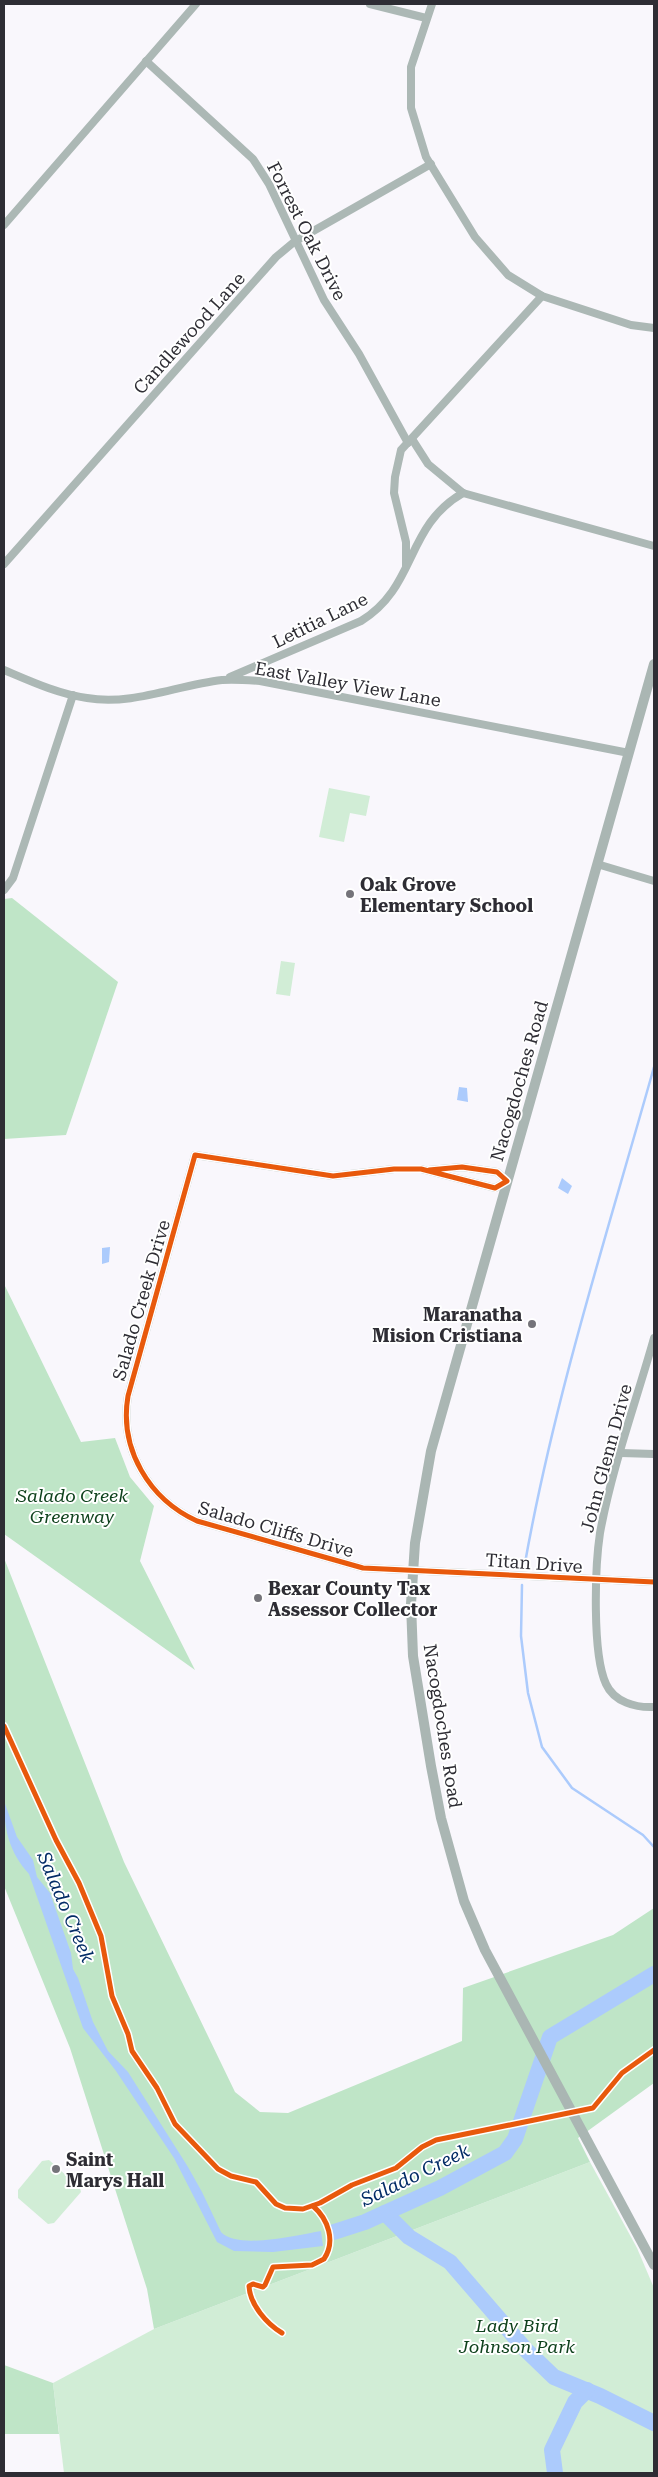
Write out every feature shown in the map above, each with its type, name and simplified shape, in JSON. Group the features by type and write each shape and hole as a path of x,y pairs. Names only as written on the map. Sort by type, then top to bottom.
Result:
{"main road":[{"name":"Nacogdoches Road","path":"654,664 431,1451 421,1500 412,1571 411,1604 414,1664 441,1815 464,1901 474,1926 501,1979 654,2265"}],"street":[{"path":"4,225 196,4"},
{"path":"370,4 426,18"},
{"path":"432,4 411,67 410,95 413,122 437,178 486,252 508,275 542,296 631,325 654,328"},
{"name":"Forrest Oak Drive","path":"146,61 253,159 269,184 294,242 324,300 359,354 410,441 428,464 463,493"},
{"name":"Candlewood Lane","path":"4,564 276,257 294,242 431,164"},
{"path":"406,566 406,542 394,493 394,477 401,450 542,296"},
{"path":"463,493 654,546"},
{"name":"Letitia Lane","path":"222,680 370,616 391,596 423,532 435,514 463,493"},
{"name":"East Valley View Lane","path":"4,670 72,695 87,698 120,699 222,680 275,683 629,753"},
{"path":"4,890 9,885 16,871 72,695"},
{"path":"597,864 654,881"},
{"name":"Salado Creek Drive","path":"147,1480 134,1456 127,1425 126,1408 195,1155 333,1176 394,1169 429,1170"},
{"path":"462,1167 499,1172 507,1181 495,1188 429,1170 462,1167"},
{"name":"John Glenn Drive","path":"654,1338 600,1533 596,1581 596,1607 601,1665 606,1684 620,1699 638,1706 654,1707"},
{"path":"621,1453 654,1454"},
{"name":"Salado Cliffs Drive","path":"147,1480 173,1508 197,1521 349,1565 378,1570 412,1571"},
{"name":"Titan Drive","path":"412,1571 432,1570 596,1581 654,1582"}],"green space":[{"path":"329,788 370,796 366,816 350,813 344,842 319,837"},
{"path":"12,898 118,982 66,1135 4,1139 4,899"},
{"path":"281,961 295,963 290,996 276,994"},
{"name":"Salado Creek Greenway","path":"4,1284 81,1442 115,1438 130,1477 154,1506 140,1561 195,1670 4,1534"},
{"name":"Salado Creek Greenway","path":"4,1558 124,1862 235,2092 260,2112 288,2113 462,2041 463,1988 613,1935 654,1908 654,2083 578,2138 590,2162 154,2329 147,2289 70,2048 4,1886"},
{"path":"49,2160 80,2188 81,2192 54,2223 48,2224 18,2198 18,2190 42,2161"},
{"name":"Lady Bird Johnson Park","path":"590,2162 637,2248 654,2288 654,2473 64,2473 53,2383 154,2329"},
{"path":"4,2365 53,2383 59,2434 4,2434"}],"water":[{"path":"459,1087 467,1088 468,1102 457,1100"},
{"path":"562,1178 572,1186 568,1194 558,1188"},
{"path":"110,1247 109,1262 102,1264 102,1248"},
{"path":"4,1801 17,1837 33,1860 37,1877 50,1893 71,1953 73,1969 78,1978 93,2022 108,2051 128,2072 188,2167 221,2232 229,2237 240,2240 254,2241 321,2231 323,2246 273,2252 234,2251 217,2242 174,2158 116,2071 83,2028 29,1874 12,1849 5,1821"}],"waterway":[{"path":"525,1563 537,1500 567,1375 654,1067"},
{"path":"522,1585 521,1636 528,1693 542,1747 572,1788 643,1835 654,1847"},
{"name":"Salado Creek","path":"334,2232 365,2222 440,2188 505,2153 515,2139 550,2037 654,1974"},
{"path":"385,2213 409,2237 450,2262 526,2350 554,2377 600,2396 654,2423"},
{"path":"555,2473 552,2450 575,2402 587,2390"}],"cycle path":[{"path":"429,1170 462,1167 497,1172 507,1181 495,1188 421,1169 394,1169 333,1176 195,1155 128,1396 126,1416 128,1435 133,1453 141,1470 165,1500 197,1521 363,1568 654,1582"},
{"path":"4,1726 56,1840 79,1883 101,1936 112,1996 128,2034 132,2051 157,2088 175,2124 218,2169 231,2176 256,2182 276,2204 285,2208 303,2209 320,2203 352,2185 396,2168 422,2147 436,2140 593,2108 622,2073 654,2050"},
{"path":"282,2333 260,2313 252,2300 249,2286 253,2284 263,2287 273,2267 312,2265 324,2259 328,2252 329,2231 323,2217 313,2206"}],"place":[{"name":"Oak Grove Elementary School","path":"350,894"},
{"name":"Maranatha Mision Cristiana","path":"532,1324"},
{"name":"Bexar County Tax Assessor Collector","path":"258,1598"},
{"name":"Saint Marys Hall","path":"56,2169"}]}
